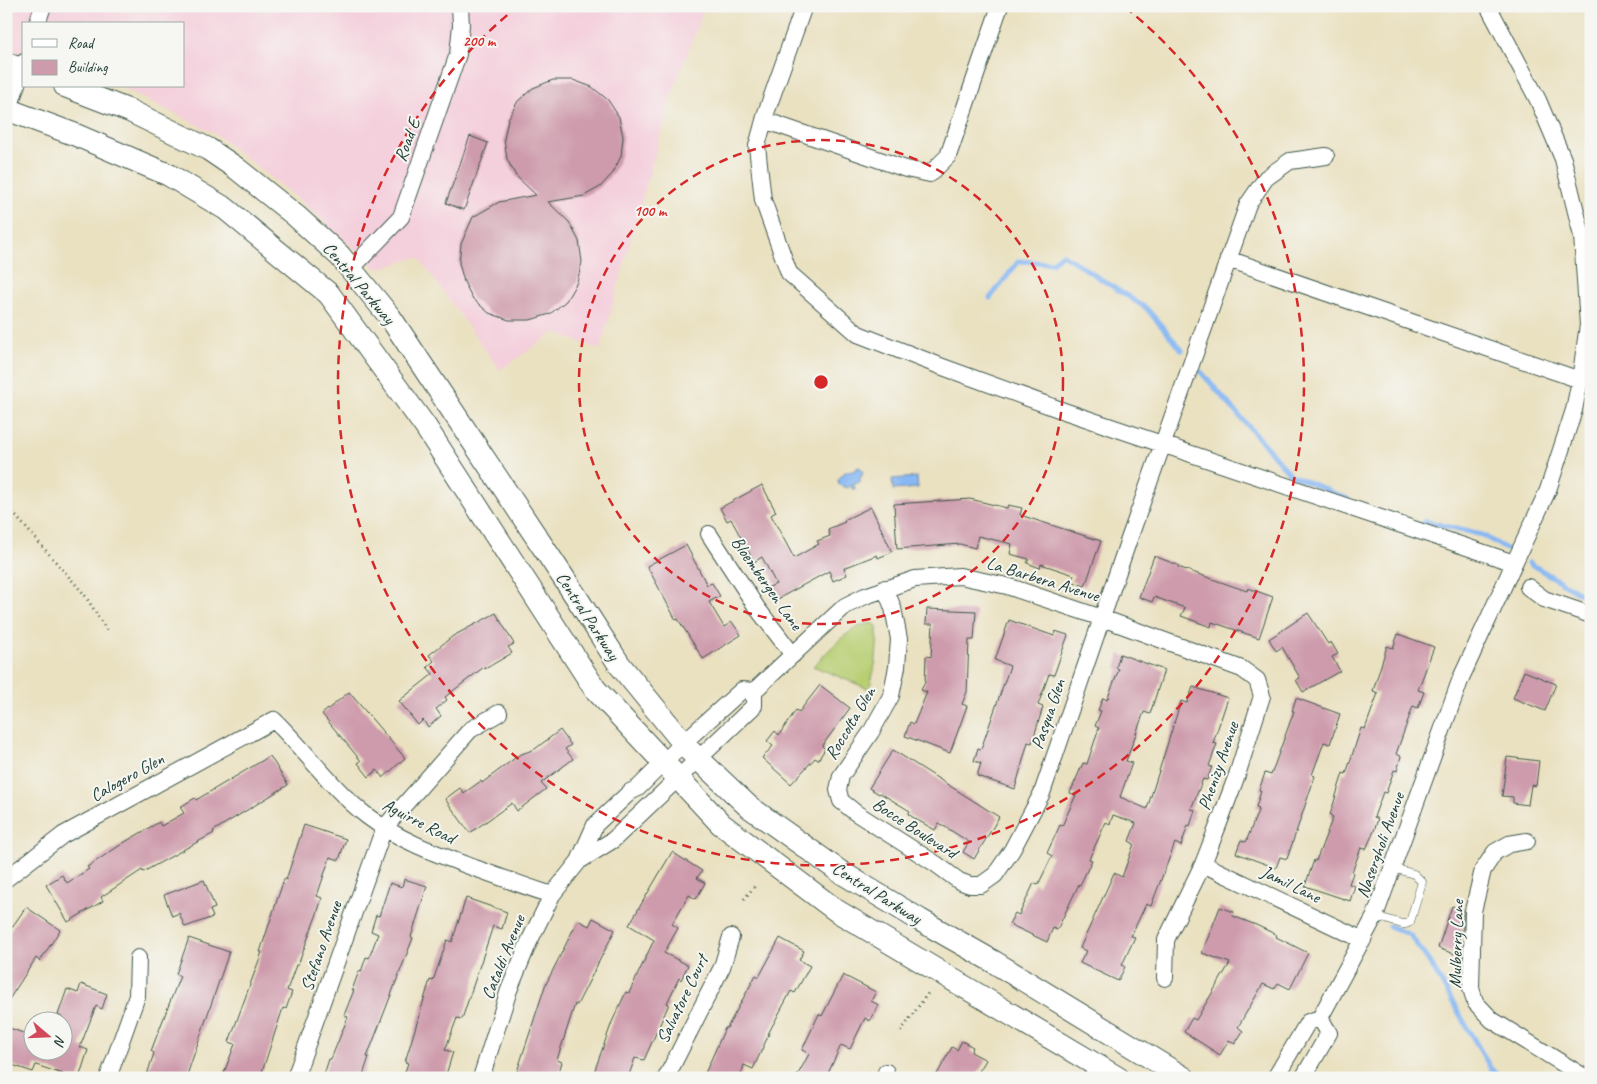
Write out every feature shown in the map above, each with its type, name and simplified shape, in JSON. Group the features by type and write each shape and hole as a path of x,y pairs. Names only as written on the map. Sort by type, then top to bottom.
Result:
{"main road":[{"name":"Central Parkway","path":"71,88 130,111 208,149 236,168 296,216 340,256 390,317 575,595 721,824 837,912 1118,1078"},
{"name":"Central Parkway","path":"7,109 76,135 169,175 226,208 329,294 425,426 595,689 680,762 748,806 839,870 1184,1078"}],"street":[{"path":"38,22 42,6"},
{"name":"Road E","path":"351,270 401,217 458,54 461,25 460,6"},
{"path":"804,6 764,120 757,146 762,200 789,273 858,334 940,366 1163,444 1514,563"},
{"path":"764,120 906,169 930,174 948,156 1000,6"},
{"name":"Nasergholi Avenue","path":"1275,1078 1308,1022 1320,1018 1376,916 1461,678 1548,490 1574,410 1580,380 1588,325 1582,236 1563,159 1538,100 1488,6"},
{"name":"Central Parkway","path":"7,109 19,66"},
{"name":"Pasqua Glen","path":"981,885 995,875 1012,850 1042,793 1128,542 1248,204 1266,178 1290,161 1326,156"},
{"path":"1228,259 1580,380"},
{"name":"Bloembergen Lane","path":"709,534 757,608 793,655"},
{"name":"La Barbera Avenue","path":"680,762 754,706 754,691 844,606 885,588 915,579 960,576 1007,586 1242,669 1256,680"},
{"path":"1528,587 1544,599 1591,615"},
{"name":"Roccolta Glen","path":"838,790 841,776 871,732 891,696 897,667 899,639 893,608 885,588"},
{"name":"Phenizy Avenue","path":"1165,978 1166,940 1203,864 1237,775 1255,719 1262,696 1256,680"},
{"name":"La Barbera Avenue","path":"680,762 742,690 754,691"},
{"path":"384,828 470,730 499,714"},
{"name":"Aguirre Road","path":"274,720 295,740 342,794 366,816 384,828 402,839 446,857 552,896"},
{"name":"Calogero Glen","path":"6,879 63,835 274,720"},
{"name":"Cataldi Avenue","path":"480,1078 509,990 529,942 552,896 579,861 595,825 680,762"},
{"name":"Cataldi Avenue","path":"579,861 613,840 680,762"},
{"name":"Bocce Boulevard","path":"838,790 841,801 856,813 936,864 959,881 970,885 981,885"},
{"name":"Stefano Avenue","path":"296,1078 384,828"},
{"name":"Mulberry Lane","path":"1527,841 1510,844 1495,852 1483,870 1473,911 1471,988 1476,1002 1492,1020 1586,1078"},
{"name":"Jamil Lane","path":"1203,864 1362,940"},
{"name":"Salvatore Court","path":"666,1078 722,967 731,937"},
{"path":"108,1078 137,996 138,958"},
{"path":"1303,1078 1328,1032 1320,1018"}],"lane":[{"path":"1376,916 1402,924 1410,922 1422,882 1414,874 1393,868"}],"path":[{"path":"6,505 84,594 108,632"},
{"path":"744,898 755,886"},
{"path":"901,1031 928,993"}],"shaded area":[{"path":"6,6 705,6 671,97 600,350 555,332 500,370 418,257 377,269 302,202 214,133 123,88 185,88 185,22 22,22 22,54 6,49"}],"green space":[{"path":"873,623 877,626 877,650 869,689 813,666 848,633 856,628"}],"water":[{"path":"858,467 861,468 863,473 860,482 854,484 855,489 852,489 851,485 848,488 839,485 838,480 845,472 853,471"},
{"path":"917,477 918,488 893,490 892,479"}],"building":[{"path":"553,80 573,80 592,87 608,100 619,117 623,137 621,156 613,173 600,187 584,196 548,202 569,222 579,241 582,262 577,282 566,301 550,314 530,320 509,320 489,313 473,299 464,282 459,263 461,244 473,217 499,202 536,195 516,176 507,159 504,139 508,119 518,101 533,88"},
{"path":"470,136 488,143 464,210 446,203"},
{"path":"762,485 776,512 771,515 794,558 819,544 817,541 830,536 828,529 845,522 844,520 871,507 892,552 878,558 877,555 844,568 847,575 833,581 829,571 774,601 767,588 776,584 762,557 754,562 731,519 727,521 720,508"},
{"path":"970,499 1007,508 1008,505 1022,508 1020,515 1101,541 1085,586 1071,581 1074,575 1041,564 1040,568 1027,563 1029,559 1010,554 1012,544 978,536 975,548 960,544 897,549 894,504"},
{"path":"686,545 707,585 712,583 720,596 709,602 724,627 732,622 741,635 703,659 678,619 676,620 647,566"},
{"path":"1154,556 1215,580 1247,591 1248,588 1273,597 1259,638 1212,622 1211,627 1181,616 1185,608 1154,597 1152,602 1139,597"},
{"path":"927,609 976,611 974,640 969,640 967,692 962,704 967,706 950,753 905,736 910,722 914,724 927,692 921,690 925,682 926,656 931,657 933,624 926,624"},
{"path":"496,613 514,644 508,647 512,653 485,669 484,667 445,697 447,700 436,709 441,716 428,727 423,720 418,725 399,701 433,674 427,667 434,661 429,655 453,636"},
{"path":"1308,613 1328,644 1331,642 1338,654 1332,657 1340,671 1303,692 1296,680 1300,678 1282,647 1276,651 1269,639"},
{"path":"1009,620 1054,636 1055,631 1068,635 1054,675 1049,674 1038,705 1043,707 1032,743 1028,742 1015,789 977,776 981,763 974,761 978,748 981,749 1010,666 995,660"},
{"path":"1398,634 1434,647 1418,690 1424,692 1418,708 1413,706 1396,754 1401,756 1397,771 1394,770 1386,793 1383,792 1374,817 1378,819 1374,831 1366,849 1361,848 1352,872 1349,884 1355,886 1350,901 1305,886 1333,817 1330,815 1343,773 1346,774 1361,728 1365,729 1378,693 1373,691 1387,646 1393,648"},
{"path":"1120,654 1164,670 1150,714 1144,712 1126,761 1132,763 1120,797 1147,809 1181,701 1187,703 1193,687 1228,698 1213,743 1217,744 1209,766 1212,767 1207,780 1203,779 1191,809 1195,810 1190,826 1188,825 1181,846 1175,843 1151,906 1146,904 1131,936 1135,937 1122,965 1125,967 1118,981 1080,963 1086,951 1080,948 1114,873 1122,877 1134,844 1129,841 1136,823 1113,815 1110,824 1106,822 1089,859 1092,860 1080,885 1057,930 1053,928 1047,942 1009,924 1015,913 1019,915 1034,883 1038,885 1052,856 1047,853 1076,795 1070,793 1083,763 1087,764 1099,728 1095,726 1101,711 1098,710 1103,698 1107,700 1119,669 1116,668"},
{"path":"1524,671 1556,684 1545,711 1513,698"},
{"path":"820,685 850,708 822,746 825,749 818,760 815,758 791,784 762,758 773,746 767,741 775,731 779,735 796,710 799,712"},
{"path":"349,692 405,758 383,778 377,770 369,777 358,763 361,761 322,714"},
{"path":"1296,698 1340,714 1330,744 1324,742 1312,775 1315,776 1287,859 1280,857 1276,868 1236,853 1241,840 1246,842 1259,808 1256,807 1261,791 1259,790 1265,773 1271,775 1294,711 1292,711"},
{"path":"560,730 571,745 565,749 573,759 541,783 546,789 517,811 512,803 470,833 445,799 460,788 464,793 481,781 482,783 519,755 535,749"},
{"path":"893,750 999,817 974,859 963,852 969,842 939,823 935,830 908,814 910,811 869,788"},
{"path":"270,756 288,785 213,831 214,833 143,872 142,870 101,897 103,901 68,922 46,885 62,875 67,883 89,869 87,867 125,842 159,822 161,826 184,813 180,807 195,798 196,800"},
{"path":"1507,757 1539,761 1536,786 1531,785 1528,805 1513,803 1513,797 1502,796"},
{"path":"304,825 346,839 339,860 330,857 317,896 322,898 318,911 287,990 292,992 286,1009 283,1008 260,1078 222,1078 235,1044 229,1042 262,952 260,952 284,879 286,880"},
{"path":"672,852 702,871 697,878 705,883 696,899 689,895 672,924 678,928 664,953 688,965 681,980 679,978 667,1003 669,1004 644,1060 635,1058 628,1078 592,1078 612,1022 626,992 629,993 654,940 629,925"},
{"path":"404,879 427,886 411,937 413,938 367,1057 369,1057 362,1078 323,1078 329,1059 331,1059 348,1017 344,1015 359,971 361,972 366,957 369,958 378,934 371,931 376,915 379,916 390,883 402,887"},
{"path":"204,880 215,908 210,910 213,917 185,927 179,913 172,916 164,895"},
{"path":"466,898 507,912 502,929 493,926 462,1019 457,1018 445,1050 453,1052 445,1078 403,1078 408,1063 405,1062 430,980 433,981 447,940 452,942"},
{"path":"1452,906 1463,910 1463,927 1454,954 1438,948"},
{"path":"26,907 60,930 40,961 36,958 6,1004 6,936"},
{"path":"1220,907 1234,912 1233,916 1277,935 1276,937 1308,953 1290,989 1278,983 1274,989 1263,984 1238,1027 1243,1031 1235,1044 1229,1040 1220,1055 1184,1032 1192,1018 1196,1020 1230,963 1202,953"},
{"path":"593,918 615,930 577,1005 575,1004 557,1060 562,1062 557,1078 515,1078 545,986 578,920 589,926"},
{"path":"189,938 229,952 186,1078 146,1078 154,1053 151,1051 180,976 176,974"},
{"path":"780,938 804,951 799,960 810,966 795,993 791,991 768,1034 753,1069 744,1065 740,1078 703,1078 725,1028 727,1028 756,975 759,977"},
{"path":"843,975 876,992 871,1001 879,1005 870,1021 865,1018 850,1049 841,1045 826,1078 796,1078 809,1054 802,1050 819,1014 822,1016"},
{"path":"81,984 107,994 102,1009 96,1006 80,1047 88,1050 79,1078 62,1078 63,1074 36,1065 33,1072 6,1063 6,1036 9,1028 22,1033 22,1062 72,1062 72,1012 59,1012 67,989 78,993"},
{"path":"962,1041 973,1047 971,1052 986,1060 975,1078 935,1078 952,1047 957,1050"}],"waterway":[{"path":"990,298 1019,261 1052,263 1062,254 1146,308 1182,350"},
{"path":"1201,372 1291,475 1348,499"},
{"path":"1418,528 1425,521 1482,535 1506,549"},
{"path":"1529,563 1591,600"},
{"path":"1389,926 1410,935 1432,966 1491,1069 1504,1078"}]}
